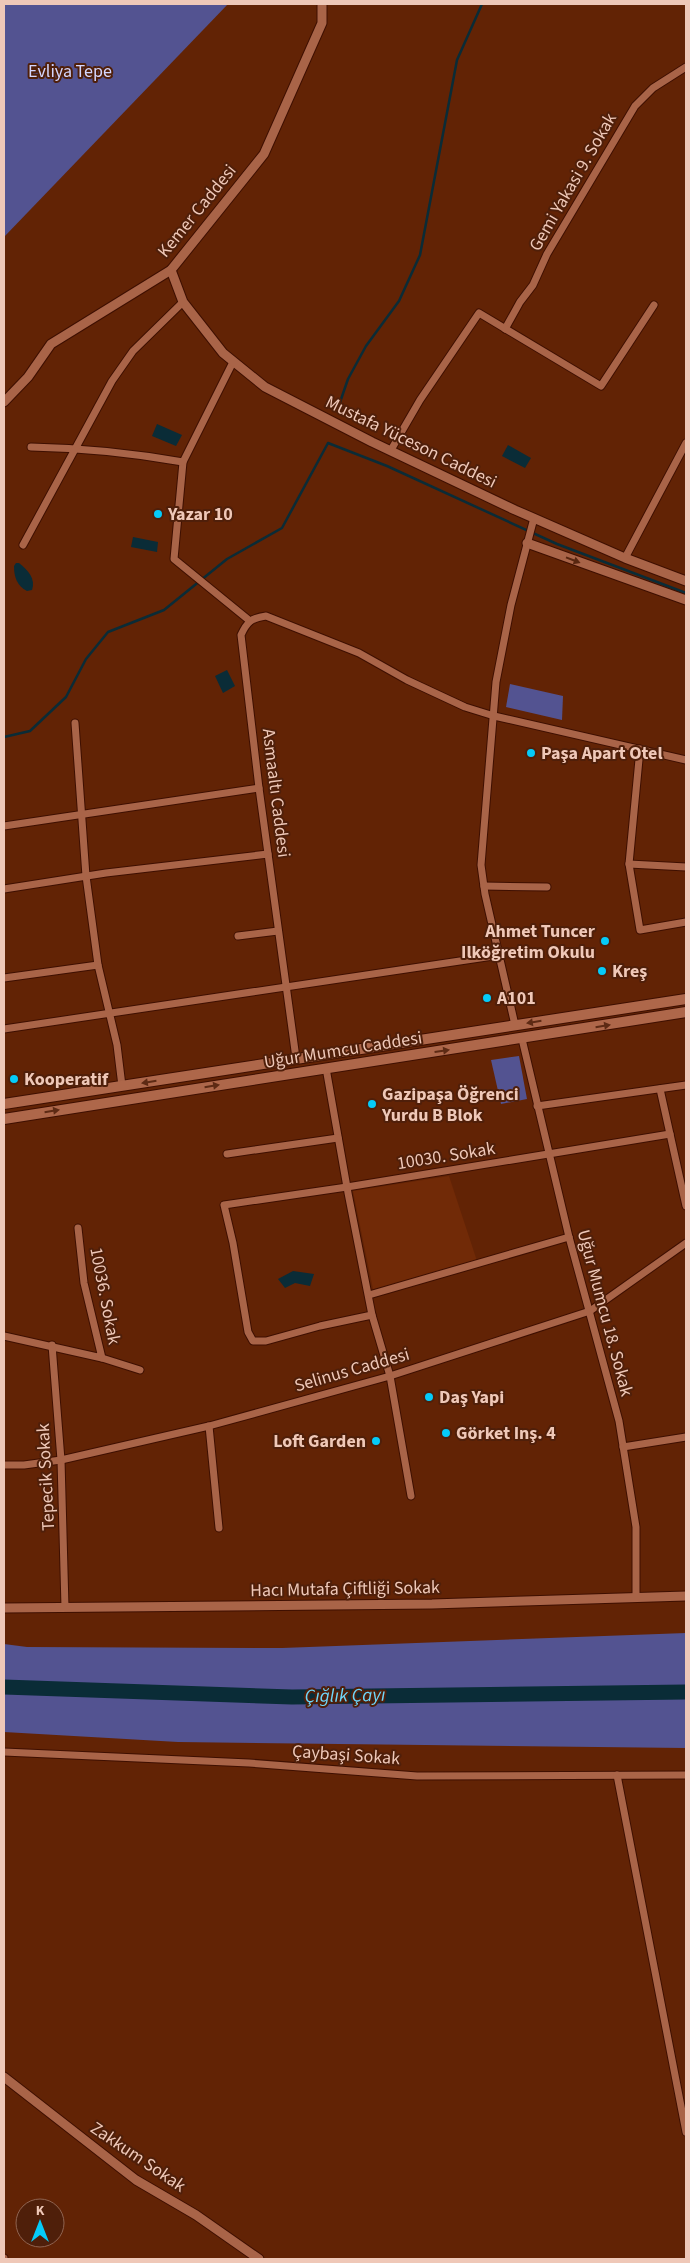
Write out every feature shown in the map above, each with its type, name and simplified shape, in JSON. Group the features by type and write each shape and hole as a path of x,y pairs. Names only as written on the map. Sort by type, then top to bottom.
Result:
{"main road":[{"name":"Uğur Mumcu Caddesi","path":"4,1104 686,999"},
{"name":"Uğur Mumcu Caddesi","path":"4,1119 686,1012"}],"street":[{"name":"Kemer Caddesi","path":"4,402 28,377 51,344 172,270 264,154 322,23 322,4"},
{"name":"Gemi Yakasi 9. Sokak","path":"505,329 520,302 533,285 547,254 635,106 653,88 686,67"},
{"name":"Mustafa Yüceson Caddesi","path":"172,270 183,302 233,362 265,387 534,518 625,558 686,581"},
{"path":"23,546 112,382 133,351 183,302"},
{"path":"391,450 420,400 479,313 601,386 654,305"},
{"path":"233,362 182,462 174,559 250,621 254,617 266,616 359,653 407,680 465,706 494,716 686,760"},
{"path":"625,558 686,443"},
{"path":"31,447 77,448 136,454 182,462"},
{"path":"515,1025 481,865 496,682 508,623 534,518"},
{"path":"528,539 686,600"},
{"name":"Asmaaltı Caddesi","path":"250,621 241,635 259,788 296,1058"},
{"path":"75,723 86,876 98,966 117,1045 122,1086"},
{"path":"640,749 629,864 640,930 686,922"},
{"path":"4,826 259,788"},
{"path":"4,889 86,876 268,854"},
{"path":"629,864 686,867"},
{"path":"484,886 547,887"},
{"path":"238,936 278,931"},
{"path":"4,1029 500,955"},
{"path":"4,978 98,966"},
{"name":"Uğur Mumcu 18. Sokak","path":"522,1039 537,1106 618,1421 636,1528 636,1597"},
{"path":"326,1068 372,1315 390,1376 411,1496"},
{"path":"537,1106 686,1085"},
{"path":"660,1089 686,1206"},
{"name":"10030. Sokak","path":"372,1315 261,1342 254,1341 248,1332 233,1243 224,1205 347,1187 670,1134"},
{"path":"227,1154 338,1138"},
{"name":"10036. Sokak","path":"4,1336 52,1345 102,1358 84,1282 78,1228"},
{"path":"369,1295 570,1237"},
{"name":"Selinus Caddesi","path":"4,1465 24,1465 61,1460 209,1426 390,1376 590,1311 686,1244"},
{"name":"Tepecik Sokak","path":"52,1345 61,1460 65,1607"},
{"path":"102,1358 140,1370"},
{"path":"209,1426 219,1528"},
{"path":"623,1446 686,1437"},
{"name":"Hacı Mutafa Çiftliği Sokak","path":"4,1608 432,1604 686,1596"},
{"name":"Çaybaşi Sokak","path":"4,1752 249,1762 417,1776 686,1774"},
{"path":"617,1774 686,2132"},
{"name":"Zakkum Sokak","path":"4,2077 136,2180 196,2215 259,2259"}],"shaded area":[{"path":"449,1176 478,1264 374,1294 353,1191"}],"green space":[{"name":"Evliya Tepe","path":"4,4 228,4 4,237"},
{"path":"510,684 563,696 562,720 506,707"},
{"path":"519,1056 527,1099 501,1104 491,1060"},
{"path":"686,1633 686,1748 178,1742 4,1732 4,1644 27,1647 282,1648"}],"water":[{"path":"157,424 182,435 176,446 152,436"},
{"path":"508,445 531,458 525,468 502,456"},
{"path":"133,537 158,542 157,552 131,547"},
{"path":"16,563 19,563 32,578 32,590 27,591 18,584 14,570"},
{"path":"227,670 235,686 223,693 215,676"},
{"path":"293,1271 314,1274 310,1286 295,1283 285,1288 278,1279"}],"waterway":[{"path":"337,411 348,379 366,346 399,301 420,255 457,60 482,4"},
{"path":"4,737 30,731 66,697 86,659 108,632 164,610 227,559 282,528 328,443 387,466 557,544 686,593"},
{"name":"Çığlık Çayı","path":"4,1687 292,1697 686,1692"}],"place":[{"name":"Yazar 10","path":"158,514"},
{"name":"Paşa Apart Otel","path":"531,753"},
{"name":"Ahmet Tuncer Ilköğretim Okulu","path":"605,941"},
{"name":"Kreş","path":"602,971"},
{"name":"A101","path":"487,998"},
{"name":"Kooperatif","path":"14,1079"},
{"name":"Gazipaşa Öğrenci Yurdu B Blok","path":"372,1104"},
{"name":"Daş Yapi","path":"429,1397"},
{"name":"Görket Inş. 4","path":"446,1433"},
{"name":"Loft Garden","path":"376,1441"}]}
